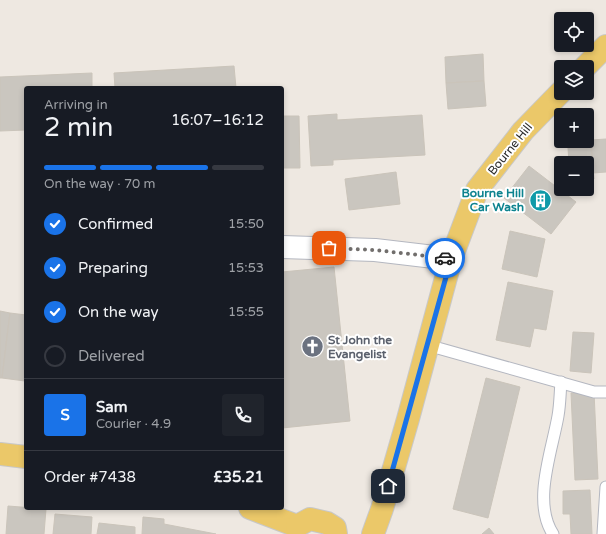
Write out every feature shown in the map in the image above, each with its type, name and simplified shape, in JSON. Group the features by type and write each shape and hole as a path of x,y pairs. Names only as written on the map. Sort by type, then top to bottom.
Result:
{"main road":[{"path":"592,60 606,46"},
{"name":"Bourne Hill","path":"373,534 382,509 451,259 477,190 523,131 554,99"},
{"path":"0,454 24,457"},
{"path":"254,510 298,530 310,519 327,523 335,528 336,534"}],"street":[{"path":"284,247 375,250 451,259"}],"lane":[{"path":"427,345 594,392 606,392"},
{"path":"553,534 548,525 546,512 545,474 559,415 561,382"},
{"path":"603,534 606,487"}],"building":[{"path":"483,54 484,81 446,83 445,57"},
{"path":"234,66 236,86 115,86 114,73"},
{"path":"92,73 92,86 24,86 24,130 0,131 0,77"},
{"path":"484,81 486,106 448,109 446,83"},
{"path":"337,114 337,120 422,115 425,155 333,160 333,165 311,166 308,116"},
{"path":"284,116 299,116 300,168 284,168"},
{"path":"606,139 606,172 594,173 594,156 592,156 591,148 594,148 594,140"},
{"path":"568,148 591,148 592,156 569,156"},
{"name":"Bourne Hill Car Wash","path":"529,166 554,185 554,196 568,196 576,202 551,234 504,198"},
{"path":"396,172 400,204 349,210 345,179"},
{"path":"510,231 545,239 537,277 502,269"},
{"name":"St John the Evangelist","path":"334,267 350,421 284,428 284,272"},
{"path":"508,282 553,291 546,330 534,328 530,347 496,340"},
{"path":"0,311 10,313 2,378 0,378"},
{"path":"10,313 24,315 24,381 2,378"},
{"path":"573,332 594,333 591,373 570,371"},
{"path":"486,378 520,387 488,518 453,509"},
{"path":"594,392 598,479 575,480 571,393"},
{"path":"590,490 592,534 571,534 570,514 563,514 563,491"},
{"path":"8,506 24,507 24,510 46,510 44,534 6,534"},
{"path":"55,514 92,517 91,534 53,534"},
{"path":"143,517 164,519 164,524 216,534 142,534"},
{"path":"99,523 135,527 135,534 97,534"},
{"path":"489,528 494,534 482,534"}],"way so far":[{"path":"329,248 375,250 445,258"}],"place":[{"name":"Bourne Hill Car Wash","path":"540,200"},
{"name":"St John the Evangelist","path":"312,347"}],"route":[{"path":"388,486 408,419 451,259 445,258"}]}
